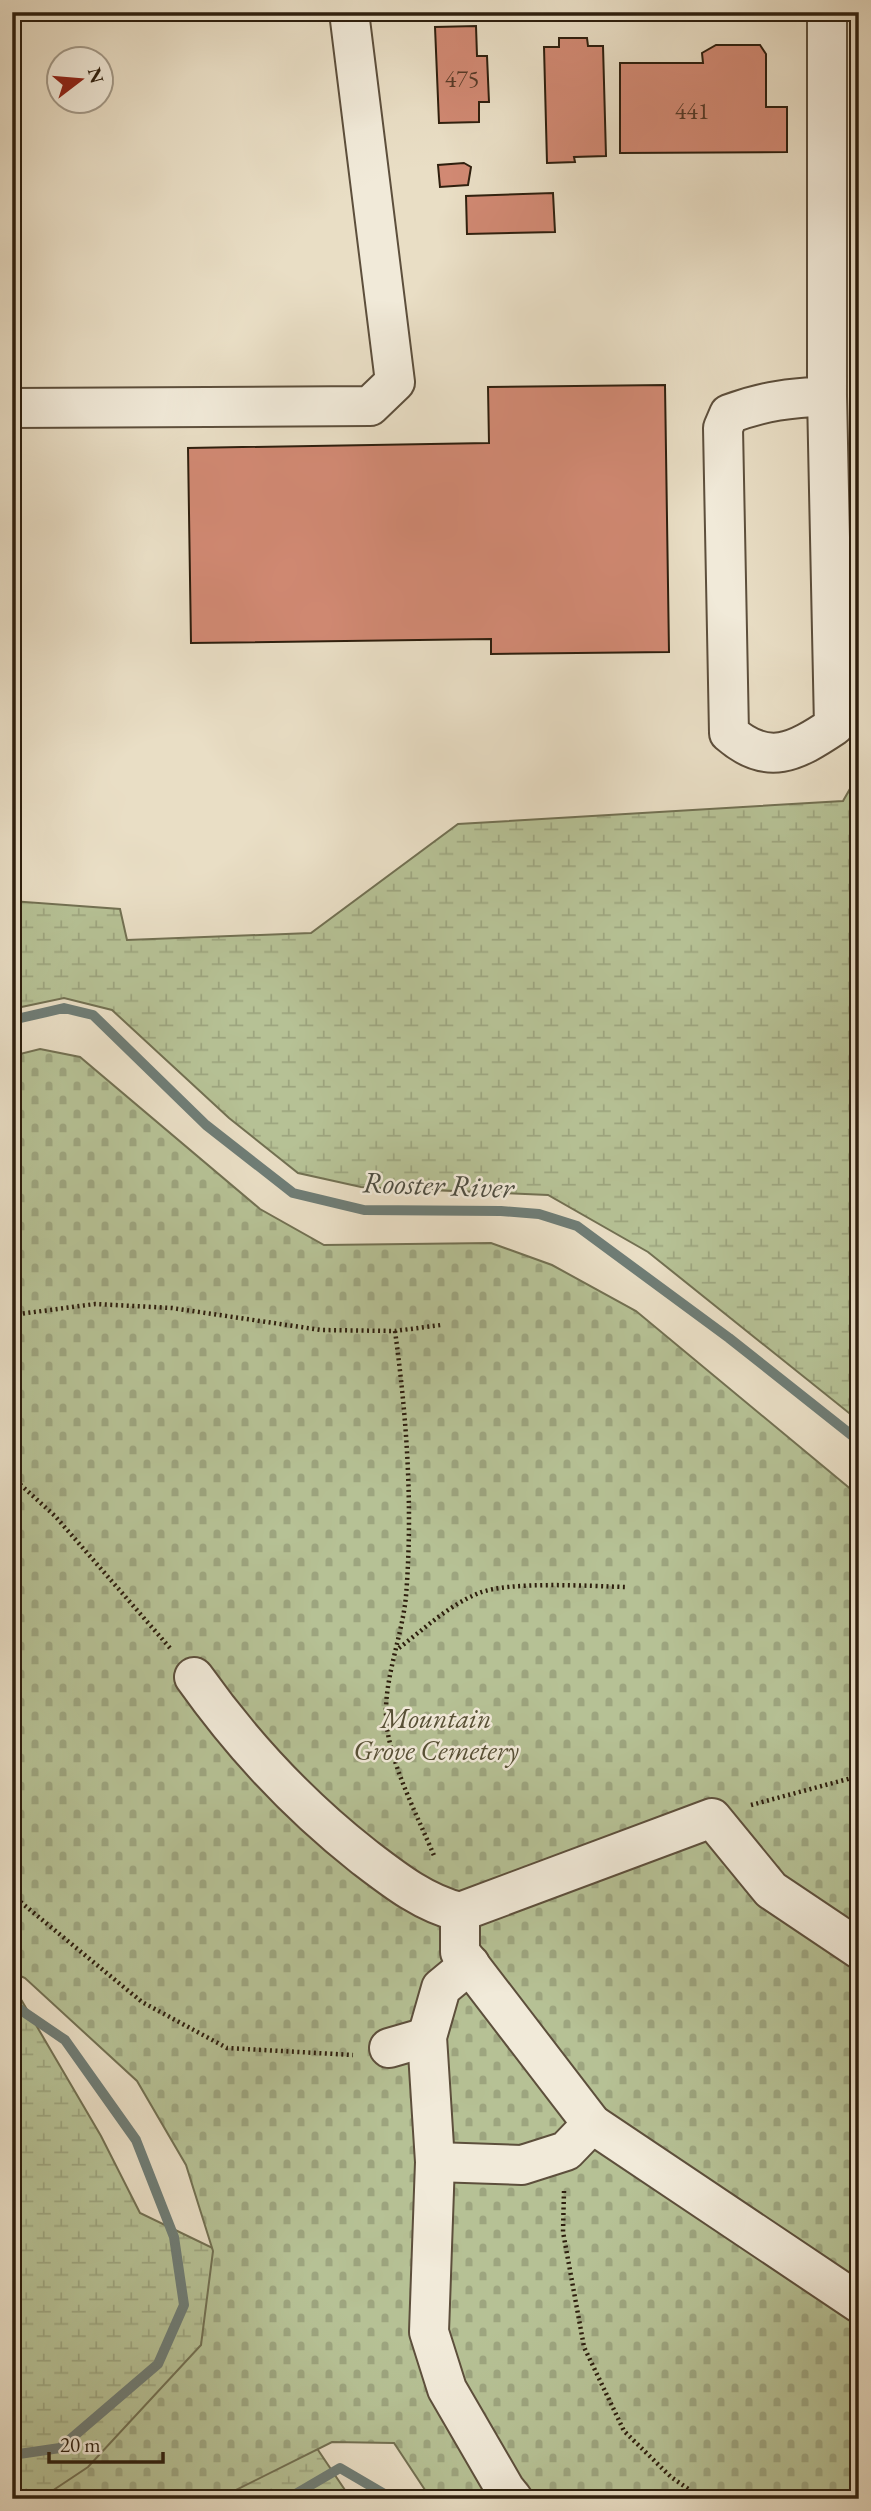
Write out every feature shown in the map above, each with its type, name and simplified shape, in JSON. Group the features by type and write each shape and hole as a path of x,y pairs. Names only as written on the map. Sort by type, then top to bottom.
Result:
{"street":[{"path":"12,408 370,406 396,382 349,12"},
{"path":"827,12 827,397 834,726 790,751 762,753 747,748 729,733 723,428 729,414 748,407 776,399 827,397"},
{"path":"194,1677 264,1767 311,1815 390,1877 437,1907 460,1912 712,1818 771,1890 859,1949"},
{"path":"460,1912 460,1952 593,2124 859,2303"},
{"path":"470,1964 441,1988 428,2038 435,2162 429,2332 447,2389 513,2499"},
{"path":"389,2048 428,2038"},
{"path":"435,2162 522,2165 566,2151 593,2124"}],"path":[{"path":"12,1315 108,1305 172,1308 321,1330 394,1331 441,1325"},
{"path":"394,1331 406,1412 409,1531 406,1598 389,1685 387,1727 405,1785 460,1912"},
{"path":"12,1477 55,1516 194,1677"},
{"path":"398,1648 441,1615 481,1592 529,1586 625,1587"},
{"path":"712,1818 859,1776"},
{"path":"12,1895 142,2002 228,2048 348,2056 389,2048"},
{"path":"566,2151 563,2232 584,2347 624,2431 671,2477 703,2499"}],"green space":[{"path":"855,316 859,316 859,715 852,715"},
{"path":"859,773 859,1421 648,1252 548,1195 361,1187 298,1173 229,1118 112,1010 64,998 12,1009 12,901 120,909 127,940 311,933 458,824 843,801"},
{"name":"Mountain Grove Cemetery","path":"40,1049 80,1057 260,1209 324,1245 491,1243 552,1265 636,1311 859,1496 859,2499 431,2499 394,2443 332,2442 218,2499 12,2499 12,2489 43,2497 88,2467 201,2345 213,2251 186,2165 137,2081 25,1978 12,1972 12,1056"},
{"path":"12,1984 101,2136 140,2213 223,2253 310,2438 351,2499 12,2499"}],"building":[{"path":"476,26 477,56 487,56 489,102 479,102 479,122 439,123 435,27"},
{"path":"559,38 587,38 588,46 603,46 606,156 574,157 575,162 547,163 544,47 559,47"},
{"path":"716,45 760,45 766,54 766,107 787,107 787,152 620,153 620,63 703,63 702,53"},
{"path":"464,163 471,167 468,185 440,187 438,165"},
{"path":"553,193 555,232 467,234 466,196"},
{"path":"665,385 669,652 491,654 491,639 191,643 188,448 489,443 488,387"}],"waterway":[{"name":"Rooster River","path":"12,1020 64,1008 93,1015 206,1125 293,1193 364,1210 501,1211 539,1214 577,1226 729,1338 859,1441"},
{"name":"Rooster River","path":"12,2004 65,2040 136,2140 174,2237 184,2305 158,2364 60,2448 12,2455"},
{"name":"Rooster River","path":"287,2499 340,2468 393,2499"}]}
